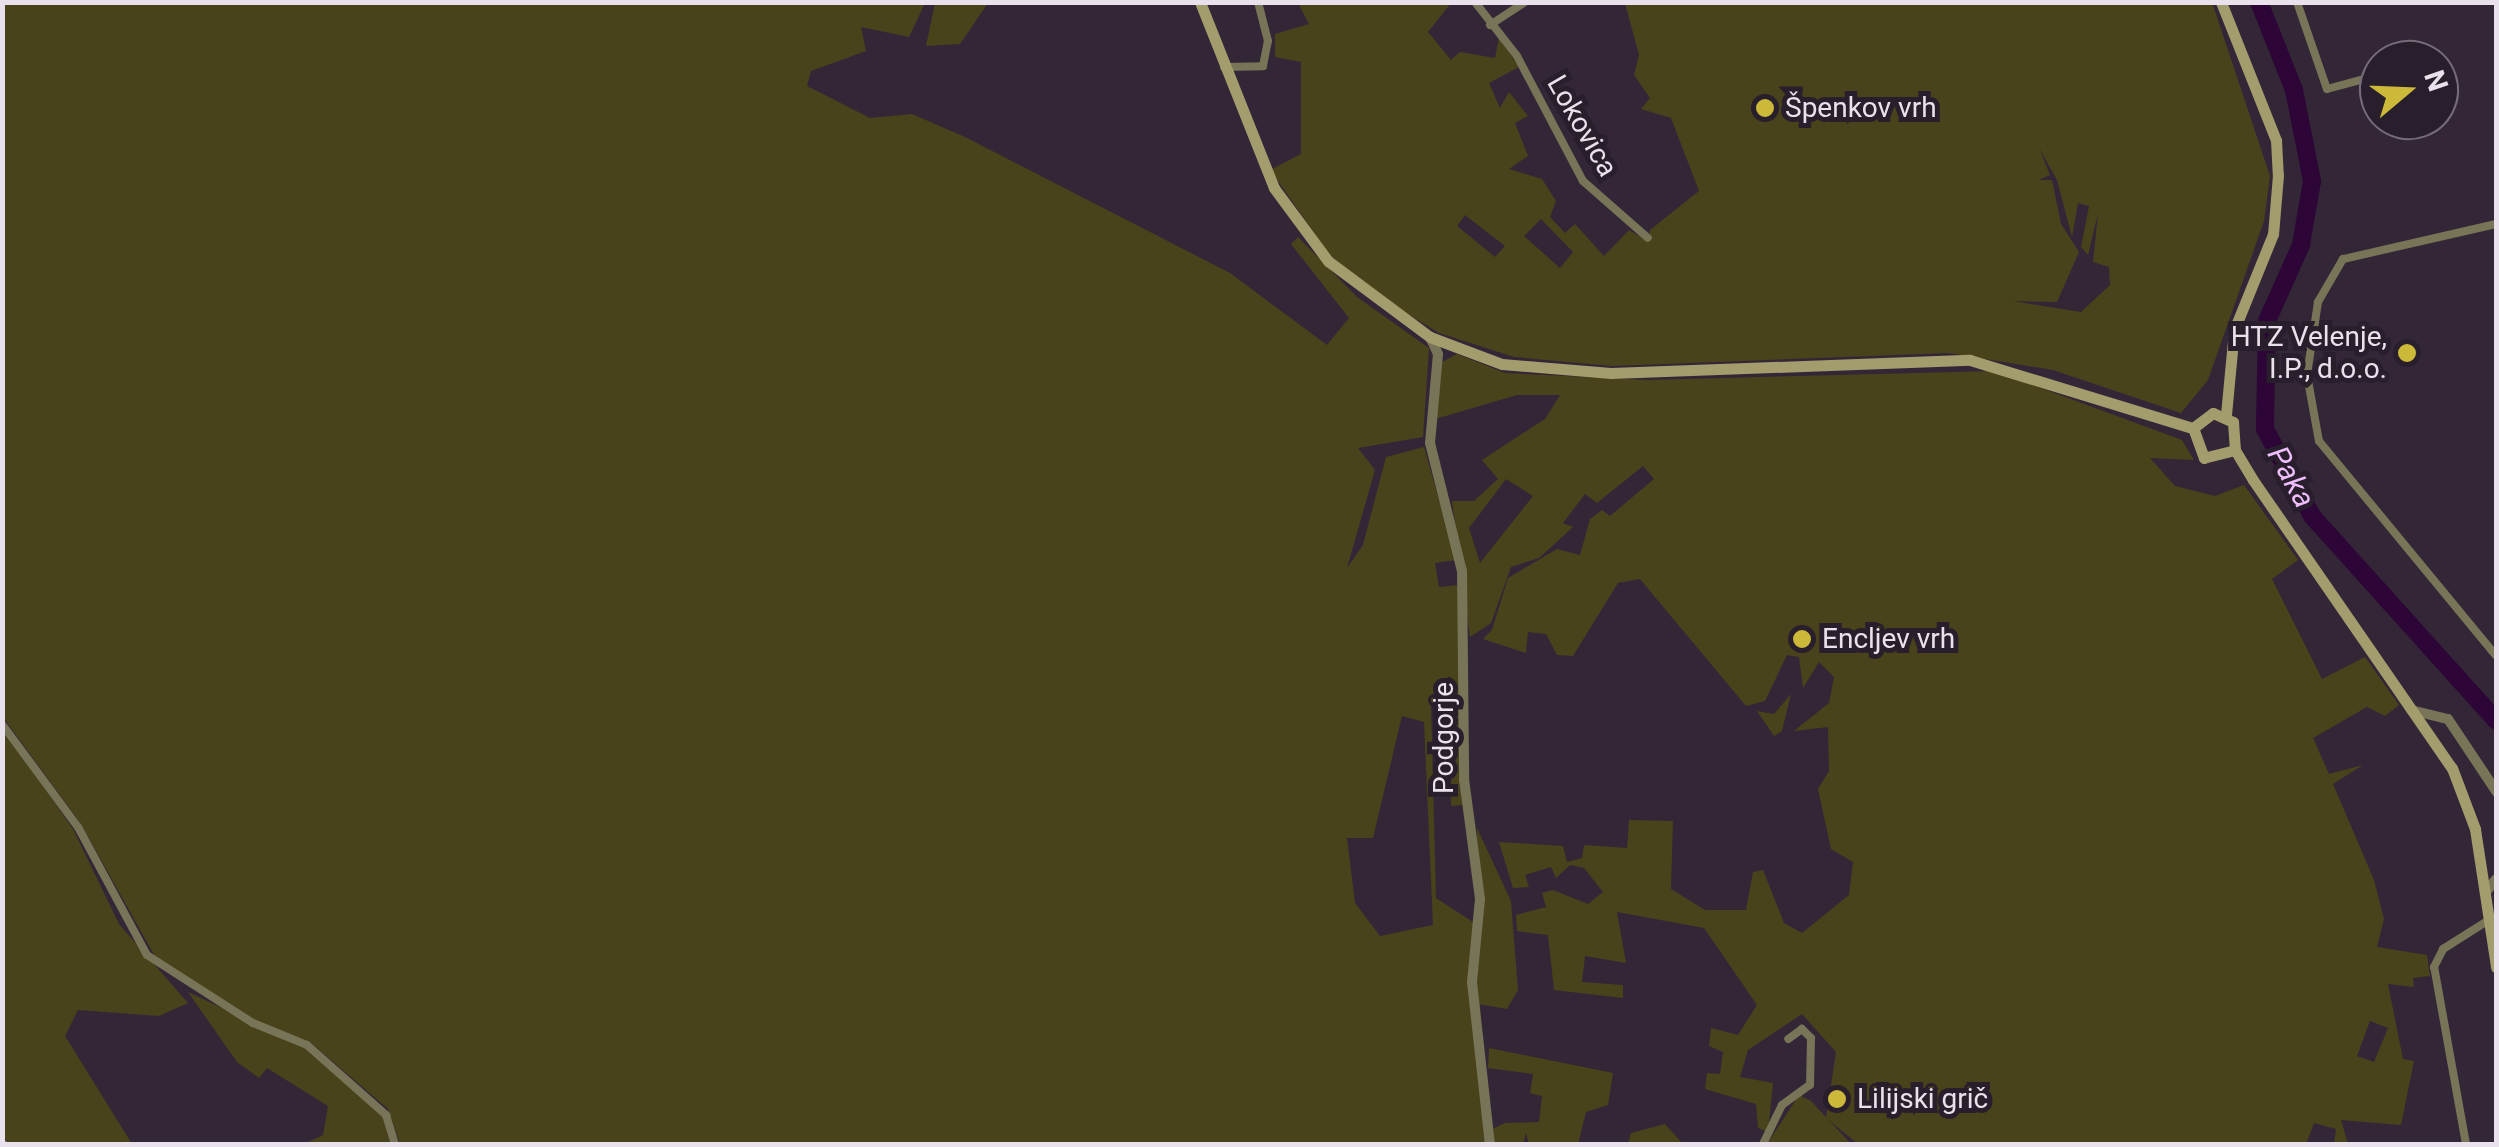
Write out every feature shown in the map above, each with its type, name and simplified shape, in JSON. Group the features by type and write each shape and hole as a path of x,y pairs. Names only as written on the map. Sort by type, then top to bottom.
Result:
{"main road":[{"path":"1200,2 1242,126 1304,232 1362,290 1430,336 1502,364 1611,373 1970,360 2193,428"},
{"path":"2222,2 2276,140 2278,175 2272,234 2234,330 2226,415"},
{"path":"2193,428 2213,412 2226,415 2238,431 2235,450 2412,710 2465,796 2486,892 2496,967"},
{"path":"2193,428 2204,458 2235,450"}],"street":[{"path":"1222,67 1262,66 1268,41 1258,2"},
{"name":"Lokovica","path":"1475,2 1583,181 1648,238"},
{"path":"1490,25 1525,2"},
{"path":"2297,2 2327,89 2359,80"},
{"path":"2496,224 2352,253 2328,280 2307,349 2320,441 2496,656"},
{"name":"Podgorje","path":"1430,336 1438,354 1430,443 1462,572 1464,779 1480,899 1472,982 1490,1144"},
{"path":"2412,710 2448,720 2496,791"},
{"path":"2,724 78,827 147,955 252,1023 307,1045 386,1116 395,1144"},
{"path":"2486,892 2496,879"},
{"path":"2466,1144 2434,968 2443,949 2489,920"},
{"path":"1763,1144 1782,1104 1810,1085 1811,1038 1802,1029 1788,1039"}],"shaded area":[{"path":"935,2 988,3 960,44 926,46"},
{"path":"2212,2 2270,176 2264,221 2208,380 2181,413 2053,370 1949,353 1612,366 1514,357 1439,333 1370,291 1329,254 1270,170 1301,154 1301,62 1275,57 1275,34 1309,24 1298,3 1451,3 1428,32 1451,60 1460,52 1495,58 1499,37 1519,67 1489,83 1500,108 1509,92 1528,116 1515,123 1528,156 1509,169 1542,179 1556,201 1550,217 1565,233 1575,224 1604,256 1629,230 1649,242 1650,230 1699,191 1671,118 1641,109 1650,98 1634,75 1639,55 1625,3","holes":["2039,148 2057,180 2072,237 2078,203 2089,206 2081,247 2088,255 2098,213 2093,262 2109,267 2110,285 2081,312 2012,301 2057,302 2079,252 2061,224 2052,180 2038,180 2050,175","1465,215 1505,246 1495,257 1457,226","1541,219 1573,252 1560,268 1524,236"]},
{"path":"3,3 925,3 909,37 861,27 866,51 811,71 807,86 870,118 912,114 965,137 1230,273 1327,345 1349,318 1291,244 1298,237 1357,297 1429,348 1423,437 1358,448 1375,470 1347,568 1363,545 1386,457 1424,447 1456,560 1435,563 1439,587 1459,585 1462,805 1451,806 1452,707 1431,706 1436,898 1476,924 1487,1144 400,1144 388,1109 311,1043 257,1022 157,960 81,824 3,717","holes":["1402,716 1424,722 1433,925 1380,936 1355,903 1347,838 1373,838"]},
{"path":"1457,354 1505,373 1646,380 1995,371 2182,440 2194,460 2150,458 2175,486 2215,496 2244,485 2298,560 2272,579 2322,679 2365,657 2399,705 2385,716 2367,707 2313,738 2329,774 2363,765 2333,784 2374,880 2384,919 2377,947 2427,955 2430,976 2413,978 2414,987 2388,984 2403,1059 2414,1061 2401,1125 2341,1120 2348,1144 2334,1144 2336,1129 2314,1123 2306,1144 1858,1144 1826,1118 1836,1052 1802,1014 1748,1050 1740,1077 1773,1083 1768,1132 1758,1128 1756,1104 1705,1089 1707,1073 1720,1074 1723,1052 1709,1046 1711,1028 1738,1035 1757,1005 1704,928 1617,912 1626,963 1585,956 1582,982 1623,985 1623,998 1554,990 1548,935 1517,931 1516,915 1546,907 1542,893 1553,890 1588,904 1603,892 1584,868 1570,865 1556,878 1551,867 1525,875 1529,887 1513,888 1499,842 1563,846 1567,862 1582,858 1584,845 1627,848 1629,820 1673,821 1671,889 1705,910 1746,910 1753,872 1763,870 1784,923 1802,933 1849,895 1853,862 1831,849 1818,789 1829,771 1828,727 1794,731 1829,703 1834,677 1819,662 1803,688 1799,657 1787,655 1765,701 1746,706 1640,579 1618,583 1573,656 1557,655 1546,634 1528,632 1526,653 1483,639 1492,630 1508,578 1557,549 1580,555 1590,519 1602,510 1610,516 1654,479 1643,466 1597,503 1585,494 1563,523 1573,527 1539,558 1511,567 1491,623 1470,637 1452,501 1474,501 1498,479 1482,460 1545,419 1560,395 1517,395 1432,420 1442,362","holes":["1506,479 1533,496 1480,563 1469,528","2370,1021 2388,1028 2374,1062 2357,1056"]},
{"path":"1791,694 1782,731 1774,736 1757,711 1774,714"},
{"path":"3,729 73,829 119,924 188,1003 159,1016 78,1010 65,1036 132,1144 11,1144 3,1137"},
{"path":"1477,828 1511,901 1518,990 1507,1009 1478,1004"},
{"path":"188,992 303,1046 382,1115 391,1144 304,1144 323,1135 328,1106 267,1068 259,1078 237,1062"},
{"path":"1489,1048 1613,1073 1608,1105 1586,1112 1578,1144 1529,1144 1526,1133 1523,1144 1494,1144 1493,1129 1505,1123 1539,1122 1542,1096 1530,1093 1533,1074 1488,1068"},
{"path":"1799,1095 1811,1101 1851,1144 1767,1144"},
{"path":"1665,1124 1683,1144 1628,1144 1631,1133"}],"waterway":[{"name":"Paka","path":"2259,2 2294,90 2312,181 2301,245 2267,321 2265,429 2312,516 2496,720"}],"place":[{"name":"Špenkov vrh","path":"1765,108"},
{"name":"HTZ Velenje, I.P., d.o.o.","path":"2407,353"},
{"name":"Encljev vrh","path":"1802,639"},
{"name":"Lilijski grič","path":"1837,1099"}]}
